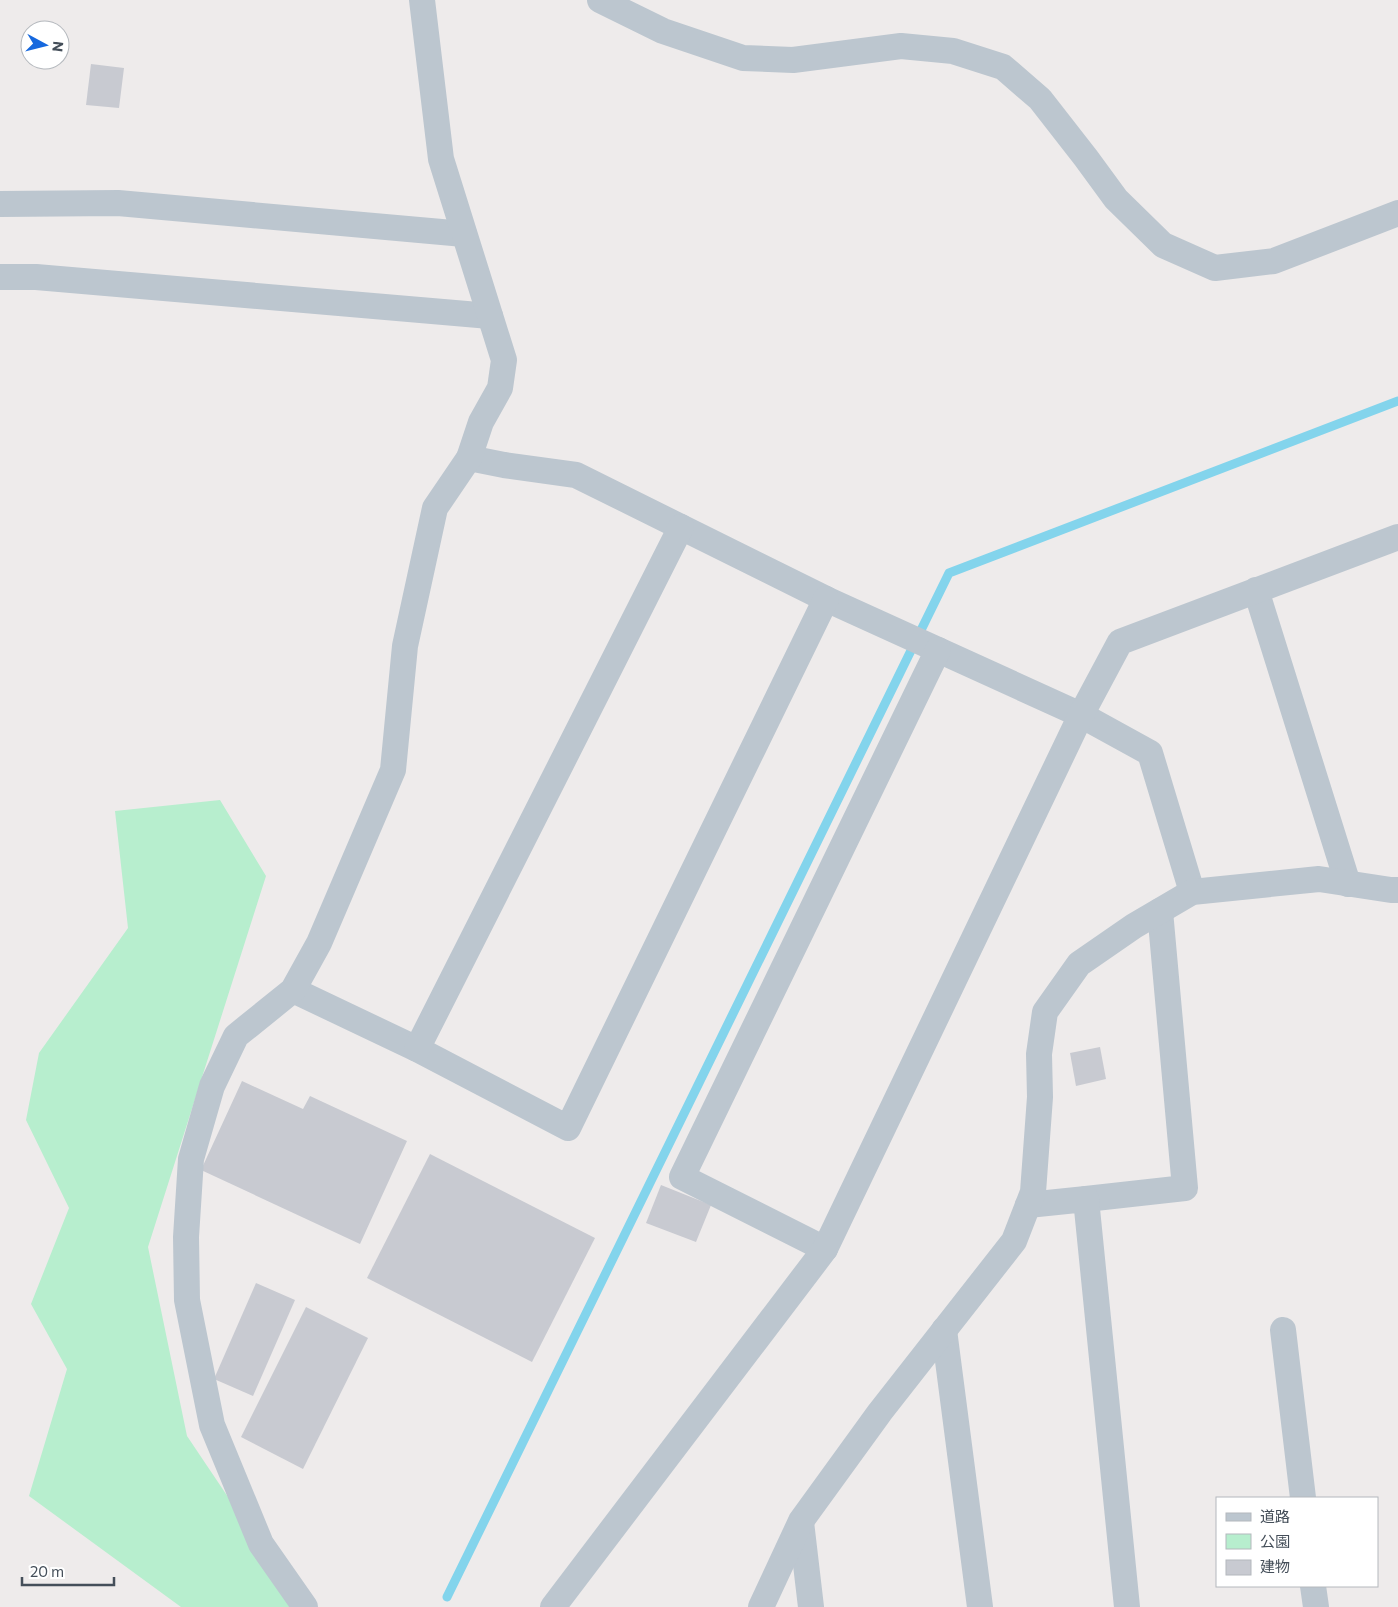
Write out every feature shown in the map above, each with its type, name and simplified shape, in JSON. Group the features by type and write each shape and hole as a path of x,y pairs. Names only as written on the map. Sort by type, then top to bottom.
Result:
{"street":[{"path":"305,1607 261,1544 212,1425 187,1300 186,1237 191,1159 212,1086 236,1036 292,990 319,943 393,770 405,646 435,508 469,458 481,422 500,388 504,360 441,158 422,0"},
{"path":"600,0 663,31 744,58 793,60 901,46 953,52 1003,67 1040,99 1116,200 1163,244 1215,268 1274,261 1398,213"},
{"path":"0,204 118,203 464,234"},
{"path":"0,277 36,277 490,316"},
{"path":"469,458 576,475 826,599 1081,715 1150,753 1192,892"},
{"path":"417,1049 681,527"},
{"path":"553,1607 824,1249 1081,715 1120,642 1398,537"},
{"path":"1256,590 1348,884"},
{"path":"292,990 417,1049 568,1128 826,599"},
{"path":"824,1249 682,1177 938,650"},
{"path":"761,1607 801,1522 880,1412 1014,1241 1033,1192 1040,1097 1039,1054 1046,1012 1079,964 1134,926 1192,892 1319,879 1398,890"},
{"path":"1028,1205 1185,1188 1160,911"},
{"path":"1086,1199 1127,1607"},
{"path":"944,1330 980,1607"},
{"path":"1283,1330 1303,1497"},
{"path":"801,1522 811,1607"},
{"path":"1313,1587 1316,1607"}],"green space":[{"path":"220,800 266,876 148,1247 187,1436 302,1607 181,1607 29,1496 67,1369 31,1304 69,1208 26,1120 39,1053 128,928 115,811"}],"building":[{"path":"91,64 124,68 119,108 86,105"},
{"path":"1100,1047 1106,1079 1076,1086 1070,1053"},
{"path":"242,1081 303,1109 310,1096 407,1141 360,1244 201,1170"},
{"path":"430,1154 595,1238 532,1362 367,1278"},
{"path":"661,1185 711,1205 696,1242 646,1223"},
{"path":"256,1283 295,1300 253,1396 214,1379"},
{"path":"306,1307 368,1338 303,1469 241,1437"}],"waterway":[{"path":"447,1597 949,573 1398,401"}]}
